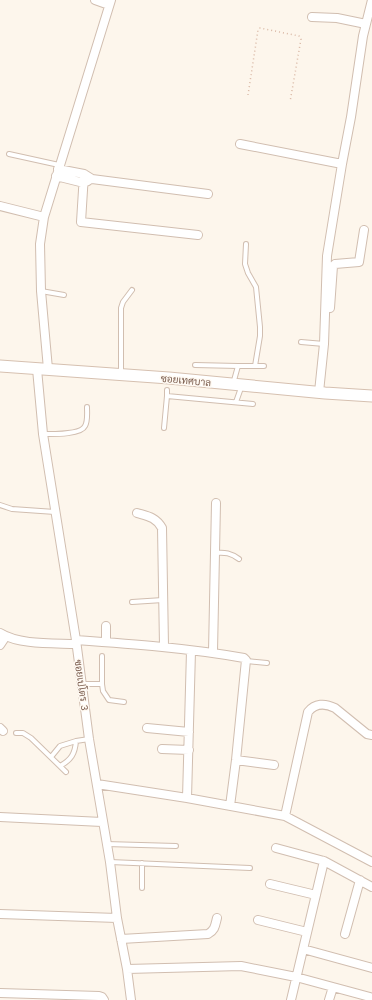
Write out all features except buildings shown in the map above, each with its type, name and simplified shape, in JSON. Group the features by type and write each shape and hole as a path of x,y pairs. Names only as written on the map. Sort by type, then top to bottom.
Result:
{"street":[{"path":"95,0 110,3"},
{"path":"322,392 327,256 366,24 372,0"},
{"name":"ซอยเปโตร 3","path":"110,3 44,216 40,244 43,434 54,512 76,642 89,739 131,1000"},
{"path":"312,17 337,18 366,24"},
{"path":"240,144 342,164"},
{"path":"58,170 84,179 208,194"},
{"path":"84,179 80,222 198,235"},
{"path":"0,206 44,216"},
{"path":"322,392 334,266 336,264 357,264 359,262 364,230"},
{"name":"ซอยเทศบาล","path":"0,366 121,376 169,378 372,396"},
{"path":"212,652 216,502"},
{"path":"137,513 150,517 158,522 162,528 164,646"},
{"path":"106,626 106,642"},
{"path":"0,645 3,635 10,639 24,641 106,642 164,646 244,658 246,661 230,806"},
{"path":"187,798 190,732 191,651"},
{"path":"285,816 308,712 310,710 318,705 335,708 367,734 372,735"},
{"path":"147,728 190,732"},
{"path":"162,749 189,750"},
{"path":"236,760 274,765"},
{"path":"97,784 187,798 285,816 372,862"},
{"path":"0,817 102,822"},
{"path":"276,848 324,861 372,887"},
{"path":"291,1000 324,861"},
{"path":"345,934 360,880"},
{"path":"270,884 316,895"},
{"path":"0,914 117,918"},
{"path":"121,939 208,934 213,932 215,929 217,918"},
{"path":"258,920 307,932"},
{"path":"303,949 372,968"},
{"path":"127,969 241,966 296,976 369,999 372,989"},
{"path":"329,1000 333,987"},
{"path":"0,993 99,996 104,1000"}],"lane":[{"path":"10,154 58,170"},
{"path":"246,244 246,264 248,273 256,287 260,327 255,366"},
{"path":"121,376 121,308 123,302 132,290"},
{"path":"41,291 64,295"},
{"path":"301,342 324,344"},
{"path":"195,365 264,366"},
{"path":"236,402 238,366"},
{"path":"164,428 167,390"},
{"path":"167,396 253,404"},
{"path":"43,434 77,432 83,430 86,424 87,407"},
{"path":"0,505 12,509 54,512"},
{"path":"215,554 223,552 239,559"},
{"path":"132,602 163,600"},
{"path":"102,656 103,691 109,700 124,702"},
{"path":"246,661 267,663"},
{"path":"82,684 102,684"},
{"path":"16,733 23,733 31,738 66,772"},
{"path":"51,757 60,746 89,739"},
{"path":"60,766 71,759 76,748 76,741"},
{"path":"106,844 176,846"},
{"path":"110,862 250,868"},
{"path":"142,863 142,888"}],"path":[{"path":"248,95 258,30 260,28 298,36 301,39 290,102"}]}
